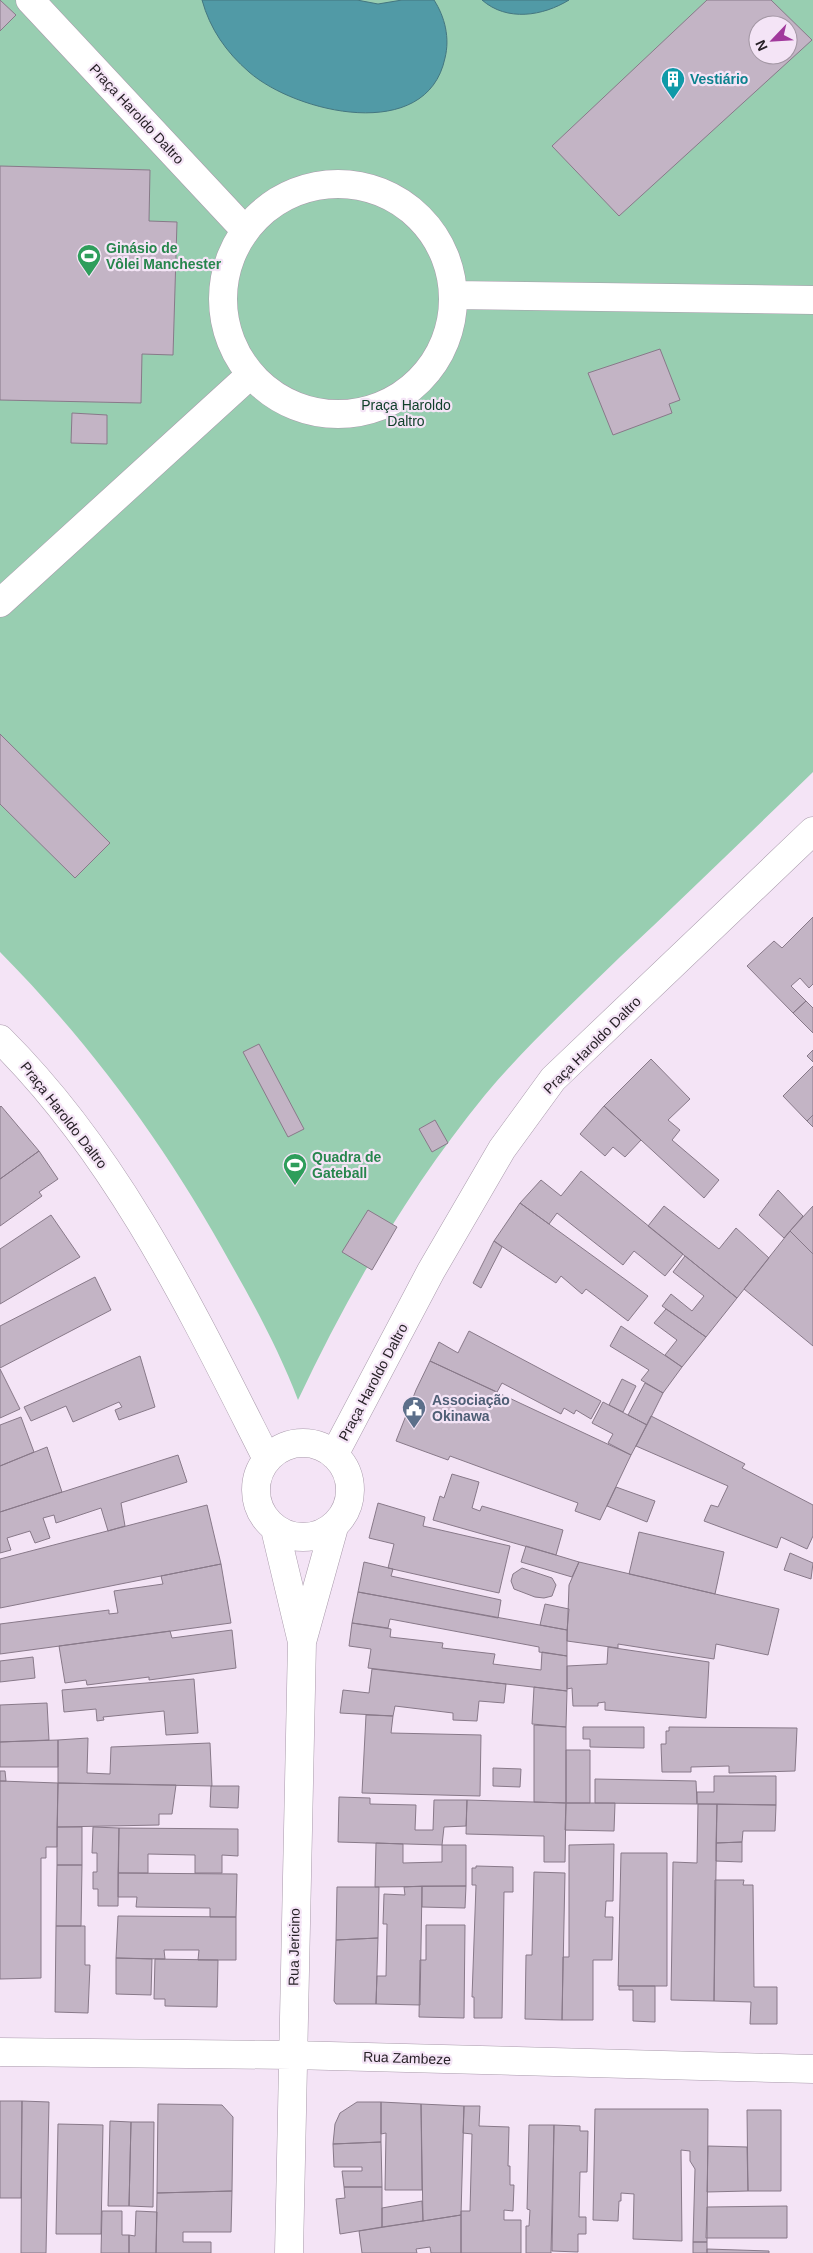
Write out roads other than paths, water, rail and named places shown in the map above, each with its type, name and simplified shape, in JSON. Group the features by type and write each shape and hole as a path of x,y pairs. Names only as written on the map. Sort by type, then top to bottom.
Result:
{"street":[{"name":"Praça Haroldo Daltro","path":"30,0 244,229"},
{"path":"337,182 372,187 404,203 430,228 447,260 453,295 449,330 434,363 411,390 380,407 345,415 310,411 277,398 250,375 230,341 222,302 227,264 244,229 270,204 302,188 337,182"},
{"path":"453,295 813,300"},
{"path":"0,603 250,375"},
{"name":"Praça Haroldo Daltro","path":"334,1455 431,1271 502,1149 554,1079 813,831"},
{"name":"Praça Haroldo Daltro","path":"0,1039 29,1068 102,1161 134,1211 186,1298 268,1459"},
{"path":"308,1443 322,1447 334,1455 345,1467 350,1483 350,1499 344,1514 334,1527 320,1535 305,1538 289,1536 276,1529 264,1517 257,1503 256,1488 259,1472 268,1459 286,1446 308,1443"},
{"name":"Rua Jericino","path":"289,2253 302,1642 334,1527"},
{"name":"Rua Jericino","path":"276,1529 302,1642"},
{"name":"Rua Zambeze","path":"0,2052 292,2055 813,2069"}],"water":[{"path":"202,0 357,0 378,4 402,0 434,0 446,28 445,58 433,85 413,102 387,111 358,113 327,108 297,99 270,87 249,72 226,48 214,30"},
{"path":"482,0 569,0 537,13 514,14 502,12"}],"place":[{"name":"Vestiário","path":"673,100"},
{"name":"Ginásio de Vôlei Manchester","path":"89,277"},
{"name":"Quadra de Gateball","path":"295,1186"},
{"name":"Associação Okinawa","path":"414,1429"}]}
